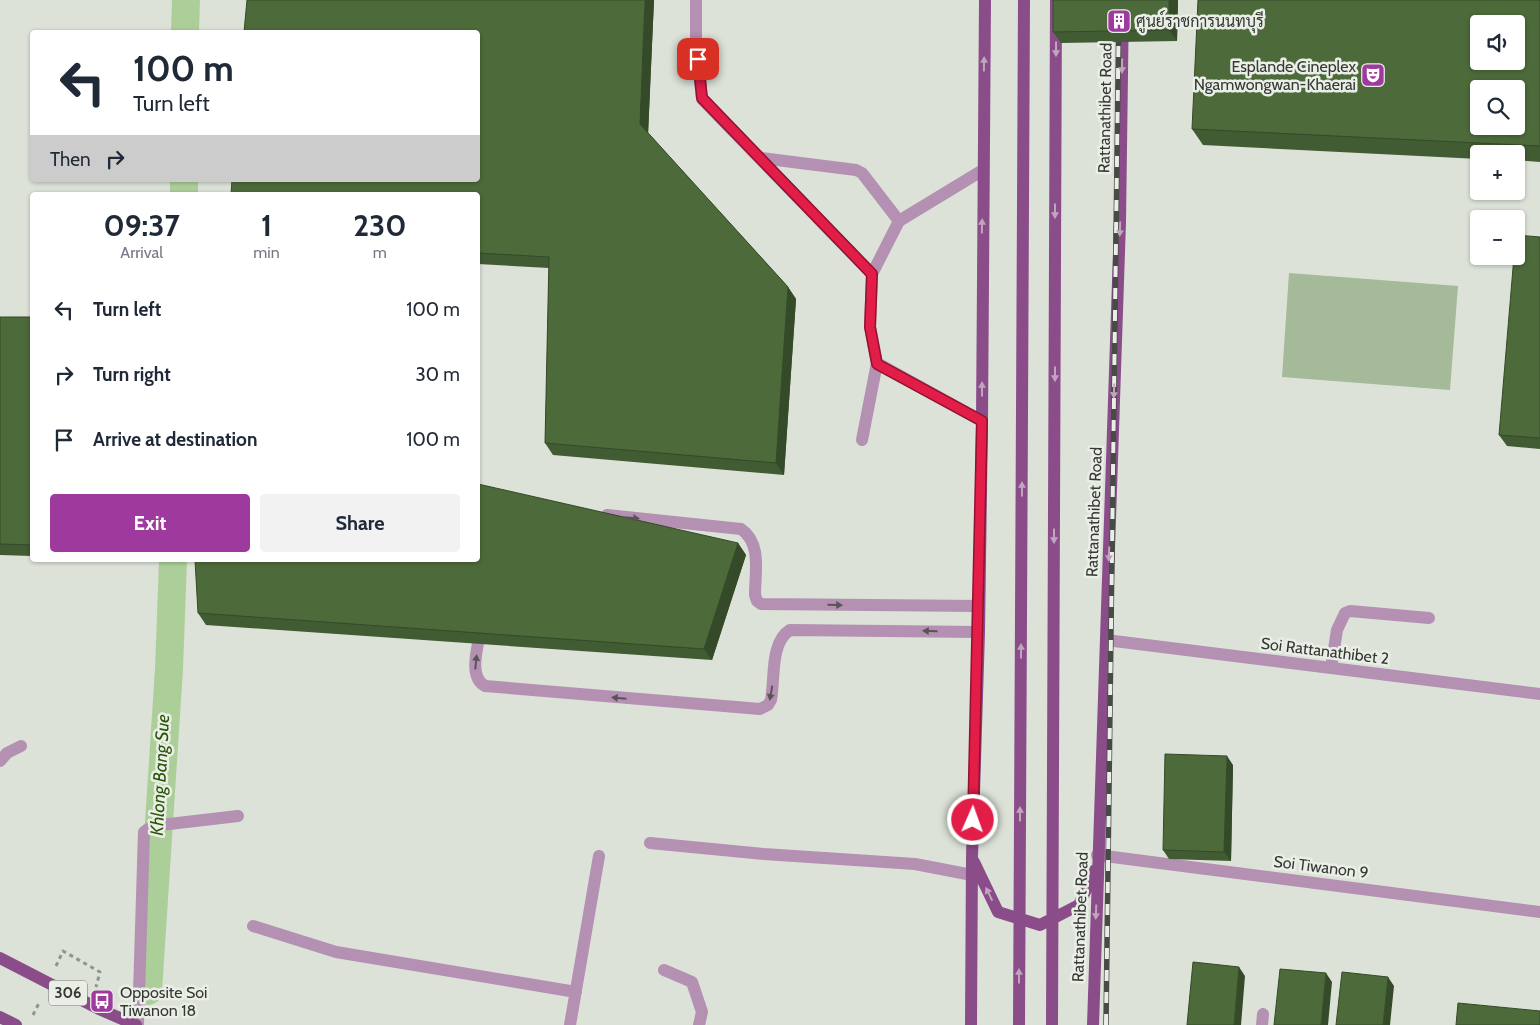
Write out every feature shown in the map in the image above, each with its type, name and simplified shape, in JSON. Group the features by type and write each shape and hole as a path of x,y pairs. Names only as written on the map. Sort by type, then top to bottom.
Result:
{"main road":[{"path":"971,1025 972,857 982,421 985,0"},
{"path":"1019,1025 1024,0"},
{"name":"Rattanathibet Road","path":"1052,1025 1056,0"},
{"name":"Rattanathibet Road","path":"1093,1025 1097,859 1120,232 1123,0"},
{"path":"972,857 998,912 1040,925 1079,905 1097,859"},
{"name":"306","path":"0,958 99,1009 137,1025"},
{"path":"0,1017 16,1025"}],"street":[{"path":"696,0 696,40 702,98 872,274"},
{"path":"761,158 862,172 899,221"},
{"path":"862,440 877,364 870,327 872,274 899,221 983,170"},
{"path":"877,364 982,421"},
{"path":"594,514 740,529 750,537 755,548 755,597 761,604 979,606"},
{"path":"1331,668 1337,630 1345,613 1350,611 1430,618"},
{"path":"482,615 475,667 478,679 485,686 760,709 771,700 779,642 782,636 790,630 978,632"},
{"name":"Soi Rattanathibet 2","path":"1106,640 1540,694"},
{"path":"0,761 7,753 21,746"},
{"path":"137,1025 144,835 152,826 238,816"},
{"path":"650,843 764,854 915,864 972,875"},
{"path":"570,1025 598,856"},
{"name":"Soi Tiwanon 9","path":"1097,859 1540,912"},
{"path":"253,926 336,952 576,992"},
{"path":"664,970 692,982 702,1012 699,1025"}],"path":[{"path":"63,951 100,972"}],"green space":[{"path":"1289,273 1458,286 1450,390 1282,377"}],"building":[{"path":"247,0 645,0 640,124 788,287 776,463 545,443 549,257 480,253 480,192 231,192 232,182 480,182 480,30 244,30"},
{"name":"ศูนย์ราชการนนทบุรี","path":"1053,0 1169,0 1169,30 1053,32"},
{"name":"Esplande Cineplex Ngamwongwan-Khaerai","path":"1198,0 1540,0 1540,146 1192,129"},
{"path":"1525,236 1540,237 1540,438 1499,435 1513,265 1525,265"},
{"path":"0,317 30,317 30,545 0,544"},
{"path":"480,484 738,543 704,649 198,613 195,562 480,562"},
{"path":"1165,754 1227,756 1224,852 1163,850"},
{"path":"1193,962 1239,967 1234,1025 1187,1025"},
{"path":"1280,969 1326,973 1321,1025 1274,1025"},
{"path":"1342,972 1388,977 1383,1025 1336,1025"},
{"path":"1458,1003 1540,1011 1540,1025 1456,1025"}],"waterway":[{"name":"Khlong Bang Sue","path":"185,30 186,0"},
{"name":"Khlong Bang Sue","path":"184,182 184,192"},
{"name":"Khlong Bang Sue","path":"148,991 169,669 173,562"}],"railway":[{"path":"1106,1025 1119,0"}],"place":[{"name":"ศูนย์ราชการนนทบุรี","path":"1119,21"},
{"name":"Esplande Cineplex Ngamwongwan-Khaerai","path":"1373,75"},
{"name":"Opposite Soi Tiwanon 18","path":"102,1001"}],"route":[{"path":"698,59 702,98 872,274 870,327 877,364 982,421 973,820"}]}
